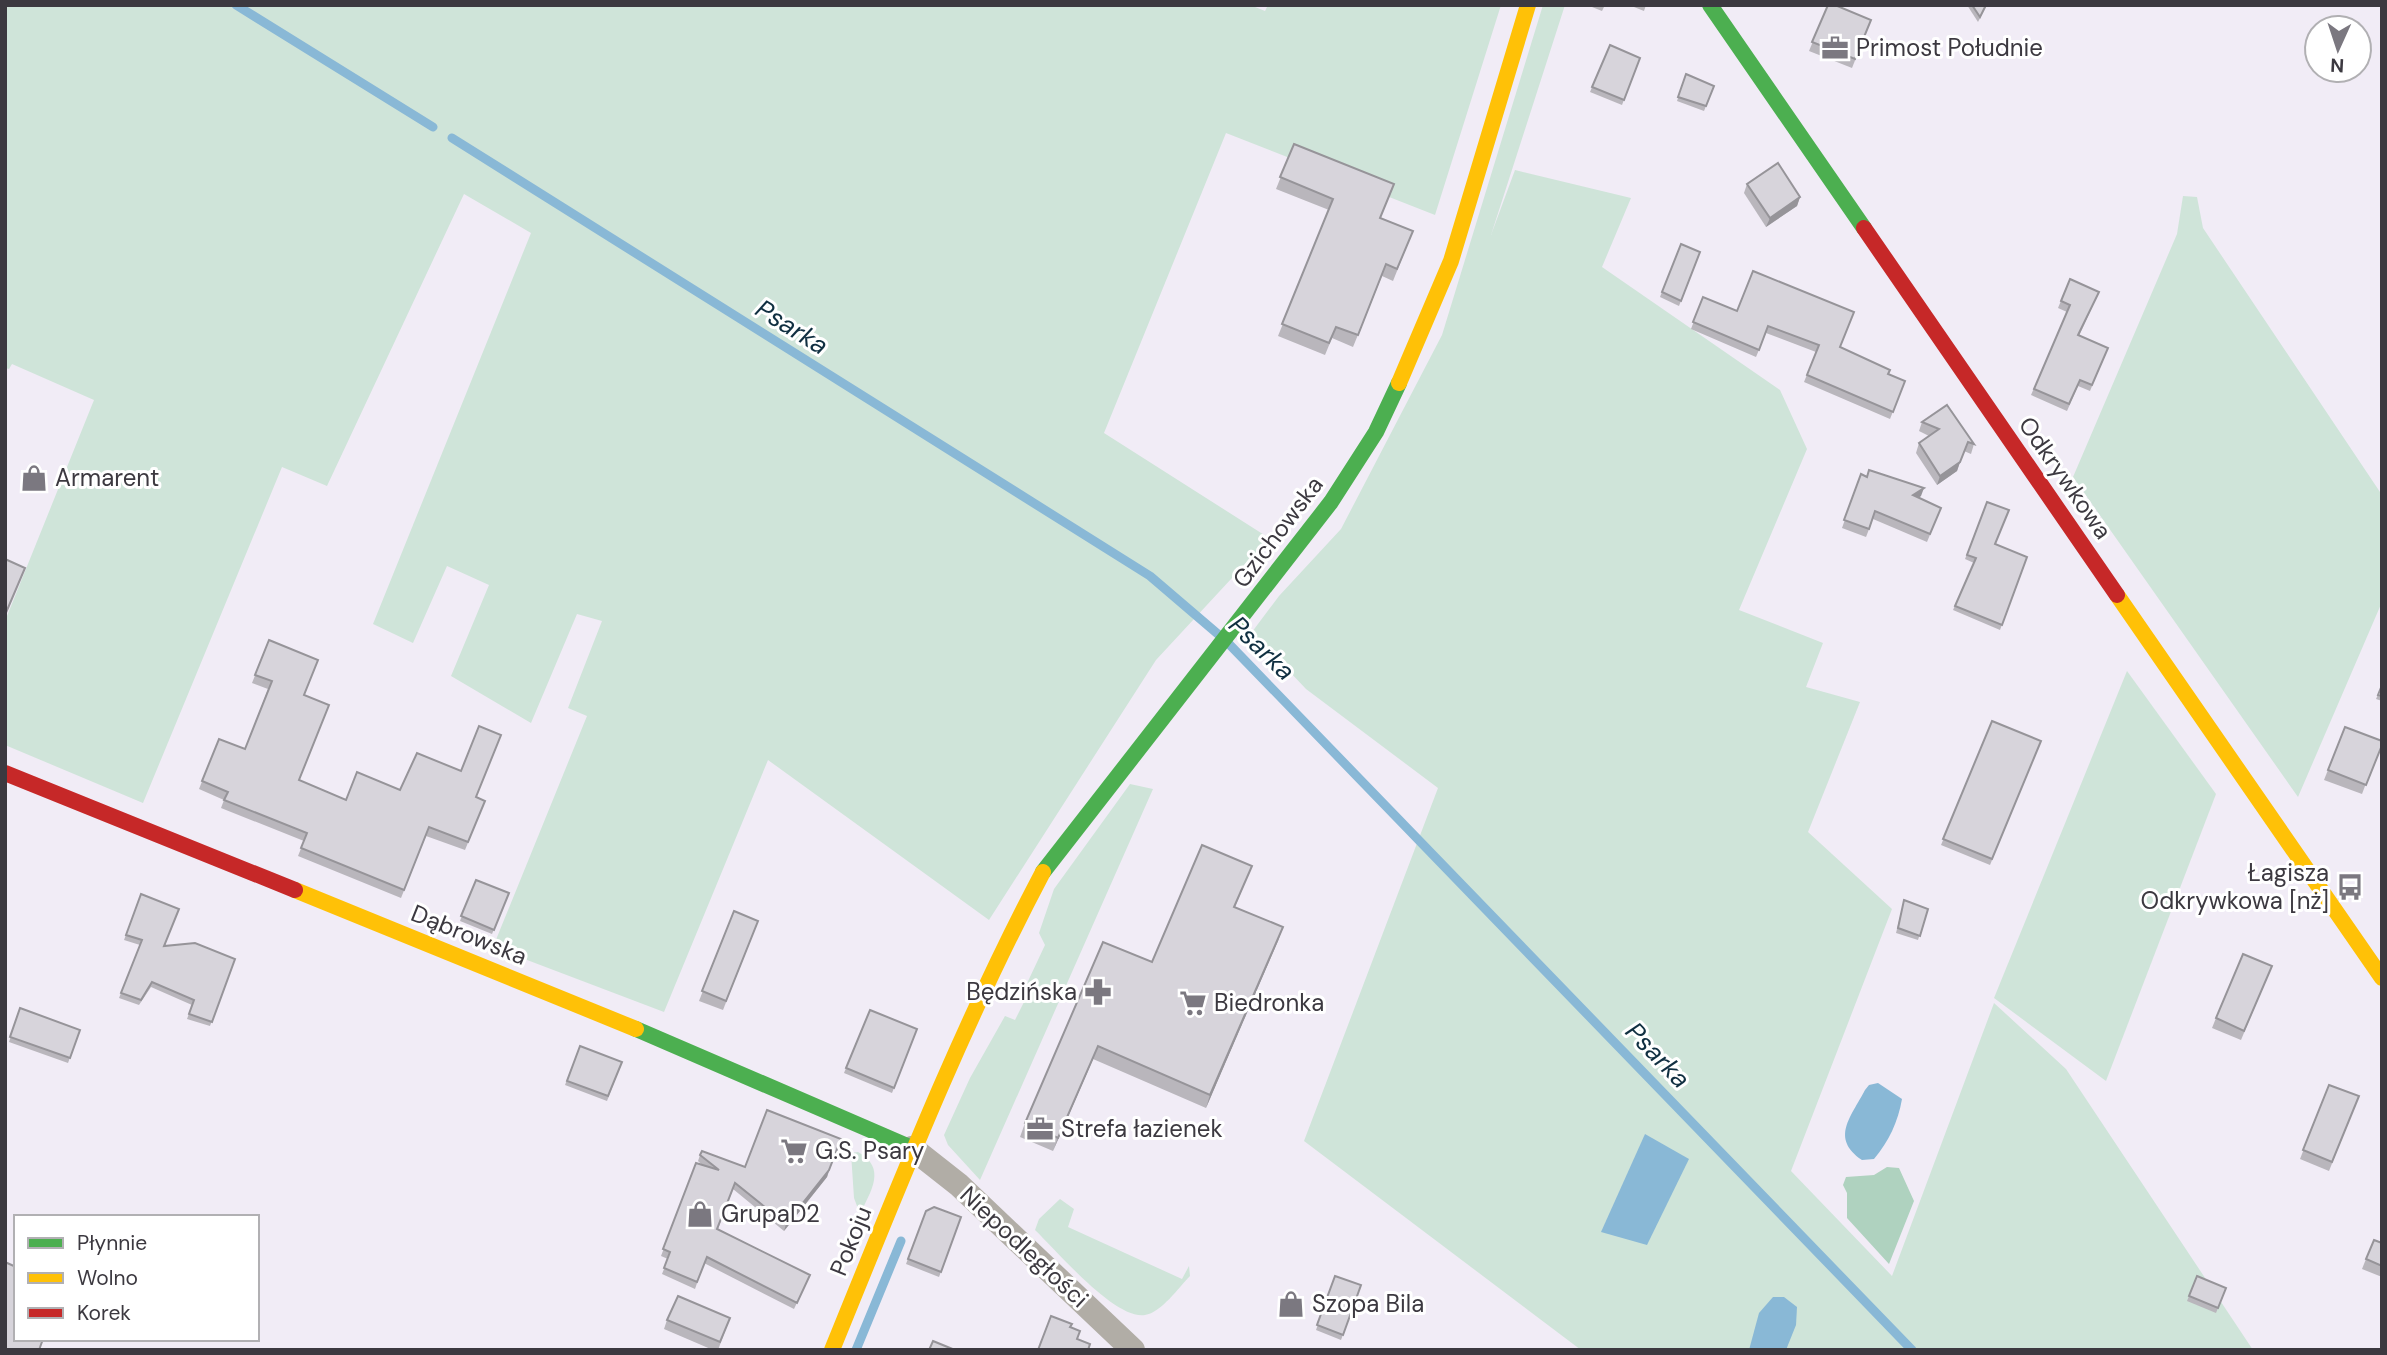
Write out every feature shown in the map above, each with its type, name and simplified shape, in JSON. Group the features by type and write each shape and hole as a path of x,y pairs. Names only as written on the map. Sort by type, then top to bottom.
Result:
{"street":[{"name":"Gzichowska","path":"912,1148 993,967 1048,864 1331,502 1376,432 1419,342 1451,261 1528,5"},
{"name":"Odkrywkowa","path":"1710,5 2382,978"},
{"name":"Dąbrowska","path":"5,773 575,1002 912,1148"},
{"name":"Pokoju","path":"832,1350 912,1148"},
{"name":"Niepodległości","path":"912,1148 969,1194 1133,1350"}],"green space":[{"path":"5,5 1250,5 1265,11 1268,5 1501,5 1435,215 1226,133 1104,433 1269,538 1156,660 989,920 768,760 664,1012 493,947 587,716 568,708 602,621 577,614 531,723 451,676 489,585 447,566 413,643 373,624 531,233 464,194 327,486 282,467 143,803 5,745 5,621 94,400 12,364 9,369 5,368"},
{"path":"1543,5 1565,5 1491,235 1515,170 1631,198 1602,267 1780,390 1807,449 1739,610 1823,643 1806,687 1860,702 1808,832 1892,909 1791,1171 1892,1276 1994,1003 2066,1069 2253,1350 1581,1350 1304,1141 1438,788 1306,689 1252,632 1279,596 1341,529 1442,335"},
{"path":"2183,196 2197,197 2203,228 2382,495 2382,602 2298,797 2073,477 2177,234"},
{"path":"2127,671 2216,794 2106,1081 1994,998"},
{"path":"1130,784 1153,789 980,1180 948,1145 944,1135 970,1078 1005,1016 1015,1020 1026,998 1022,994 1045,945 1039,933 1054,889"},
{"path":"858,1152 867,1158 874,1173 872,1188 860,1214 854,1198 851,1153"},
{"path":"1887,1167 1899,1168 1914,1201 1889,1264 1847,1218 1847,1193 1843,1185 1846,1177 1874,1175"},
{"path":"1060,1199 1074,1209 1068,1227 1182,1279 1189,1266 1190,1276 1163,1305 1151,1313 1133,1314 1118,1307 1087,1282 1035,1230 1039,1219"}],"water":[{"path":"1878,1083 1902,1099 1892,1131 1879,1152 1874,1159 1862,1160 1847,1144 1846,1127 1865,1090 1869,1085"},
{"path":"1645,1134 1689,1159 1647,1245 1601,1232"},
{"path":"1773,1297 1784,1297 1797,1307 1796,1325 1786,1350 1749,1350 1759,1313"}],"building":[{"path":"1828,5 1835,5 1871,20 1855,59 1812,42"},
{"path":"1972,5 1986,5 1980,17"},
{"path":"1610,45 1640,58 1624,100 1592,87"},
{"path":"1686,74 1714,86 1706,106 1678,97"},
{"path":"1294,144 1394,184 1380,218 1413,231 1397,269 1386,264 1358,335 1336,327 1329,343 1282,324 1333,199 1280,177"},
{"path":"1778,163 1800,197 1770,218 1747,184"},
{"path":"1681,244 1700,252 1681,301 1662,292"},
{"path":"1753,271 1854,312 1840,347 1890,370 1888,374 1905,381 1893,412 1807,375 1819,345 1768,326 1759,350 1693,322 1703,297 1737,311"},
{"path":"2070,279 2099,292 2078,335 2108,348 2092,385 2080,380 2069,404 2034,389 2070,305 2061,301"},
{"path":"1947,405 1974,444 1968,442 1960,462 1940,476 1919,443 1939,429 1922,422"},
{"path":"1869,470 1924,488 1913,495 1941,508 1930,534 1875,511 1869,529 1844,520 1861,474 1867,477"},
{"path":"1987,502 2009,510 1995,544 2027,557 2002,625 1955,606 1976,558 1967,555"},
{"path":"5,559 25,568 5,615"},
{"path":"269,640 318,660 304,695 329,705 299,780 346,800 357,772 400,790 417,753 461,771 479,726 501,735 476,797 485,801 468,842 429,827 404,890 301,848 307,833 224,800 228,792 202,781 219,739 245,749 272,681 255,675"},
{"path":"1992,721 2041,741 1992,859 1943,839"},
{"path":"2345,727 2382,741 2366,785 2328,770"},
{"name":"Biedronka","path":"1202,845 1252,866 1234,907 1283,927 1210,1095 1098,1046 1058,1138 1025,1123 1103,942 1152,962"},
{"path":"476,880 509,893 494,930 461,916"},
{"path":"141,894 179,909 164,946 195,943 235,959 212,1022 189,1014 194,1000 152,982 141,1000 121,993 142,940 126,935"},
{"path":"1904,900 1928,909 1920,936 1898,928"},
{"path":"734,911 758,921 726,1001 702,991"},
{"path":"2243,954 2272,966 2244,1031 2216,1018"},
{"path":"20,1008 80,1030 70,1058 10,1037"},
{"path":"870,1010 917,1029 894,1088 846,1068"},
{"path":"580,1046 622,1062 608,1096 567,1081"},
{"path":"2329,1085 2359,1096 2332,1162 2303,1150"},
{"path":"767,1110 841,1139 829,1170 786,1224 735,1183 717,1229 810,1275 797,1303 707,1257 697,1282 664,1268 670,1252 663,1249 696,1163 719,1170 700,1155 702,1151 745,1167"},
{"path":"934,1207 961,1217 941,1272 908,1259 926,1211"},
{"path":"2374,1240 2382,1243 2382,1266 2366,1259"},
{"path":"5,1262 14,1266 14,1341 42,1341 39,1350 5,1350"},
{"path":"1335,1276 1361,1285 1343,1335 1317,1325"},
{"path":"2197,1276 2226,1288 2218,1308 2189,1296"},
{"path":"678,1296 730,1318 720,1342 667,1320"},
{"path":"1051,1316 1072,1324 1070,1327 1080,1331 1077,1339 1090,1344 1088,1350 1038,1350"},
{"path":"933,1341 955,1350 929,1350"}],"waterway":[{"name":"Psarka","path":"236,5 433,127"},
{"name":"Psarka","path":"452,138 1150,576 1219,635"},
{"name":"Psarka","path":"1229,644 1912,1350"},
{"path":"856,1350 901,1241"}],"traffic: fast":[{"path":"1710,5 1864,228"},
{"path":"1043,872 1331,502 1376,432 1399,383"},
{"path":"636,1029 912,1148"}],"traffic: slow":[{"path":"1399,383 1451,261 1528,5"},
{"path":"2117,595 2382,978"},
{"path":"832,1350 958,1049 1043,872"},
{"path":"295,890 636,1029"}],"traffic: jam":[{"path":"1864,228 2117,595"},
{"path":"5,773 295,890"}],"place":[{"name":"Primost Południe","path":"1835,48"},
{"name":"Armarent","path":"34,478"},
{"name":"Łagisza Odkrywkowa [nż]","path":"2350,887"},
{"name":"Będzińska","path":"1098,992"},
{"name":"Biedronka","path":"1193,1003"},
{"name":"Strefa łazienek","path":"1040,1129"},
{"name":"G.S. Psary","path":"794,1151"},
{"name":"GrupaD2","path":"700,1214"},
{"name":"Szopa Bila","path":"1291,1304"}]}
